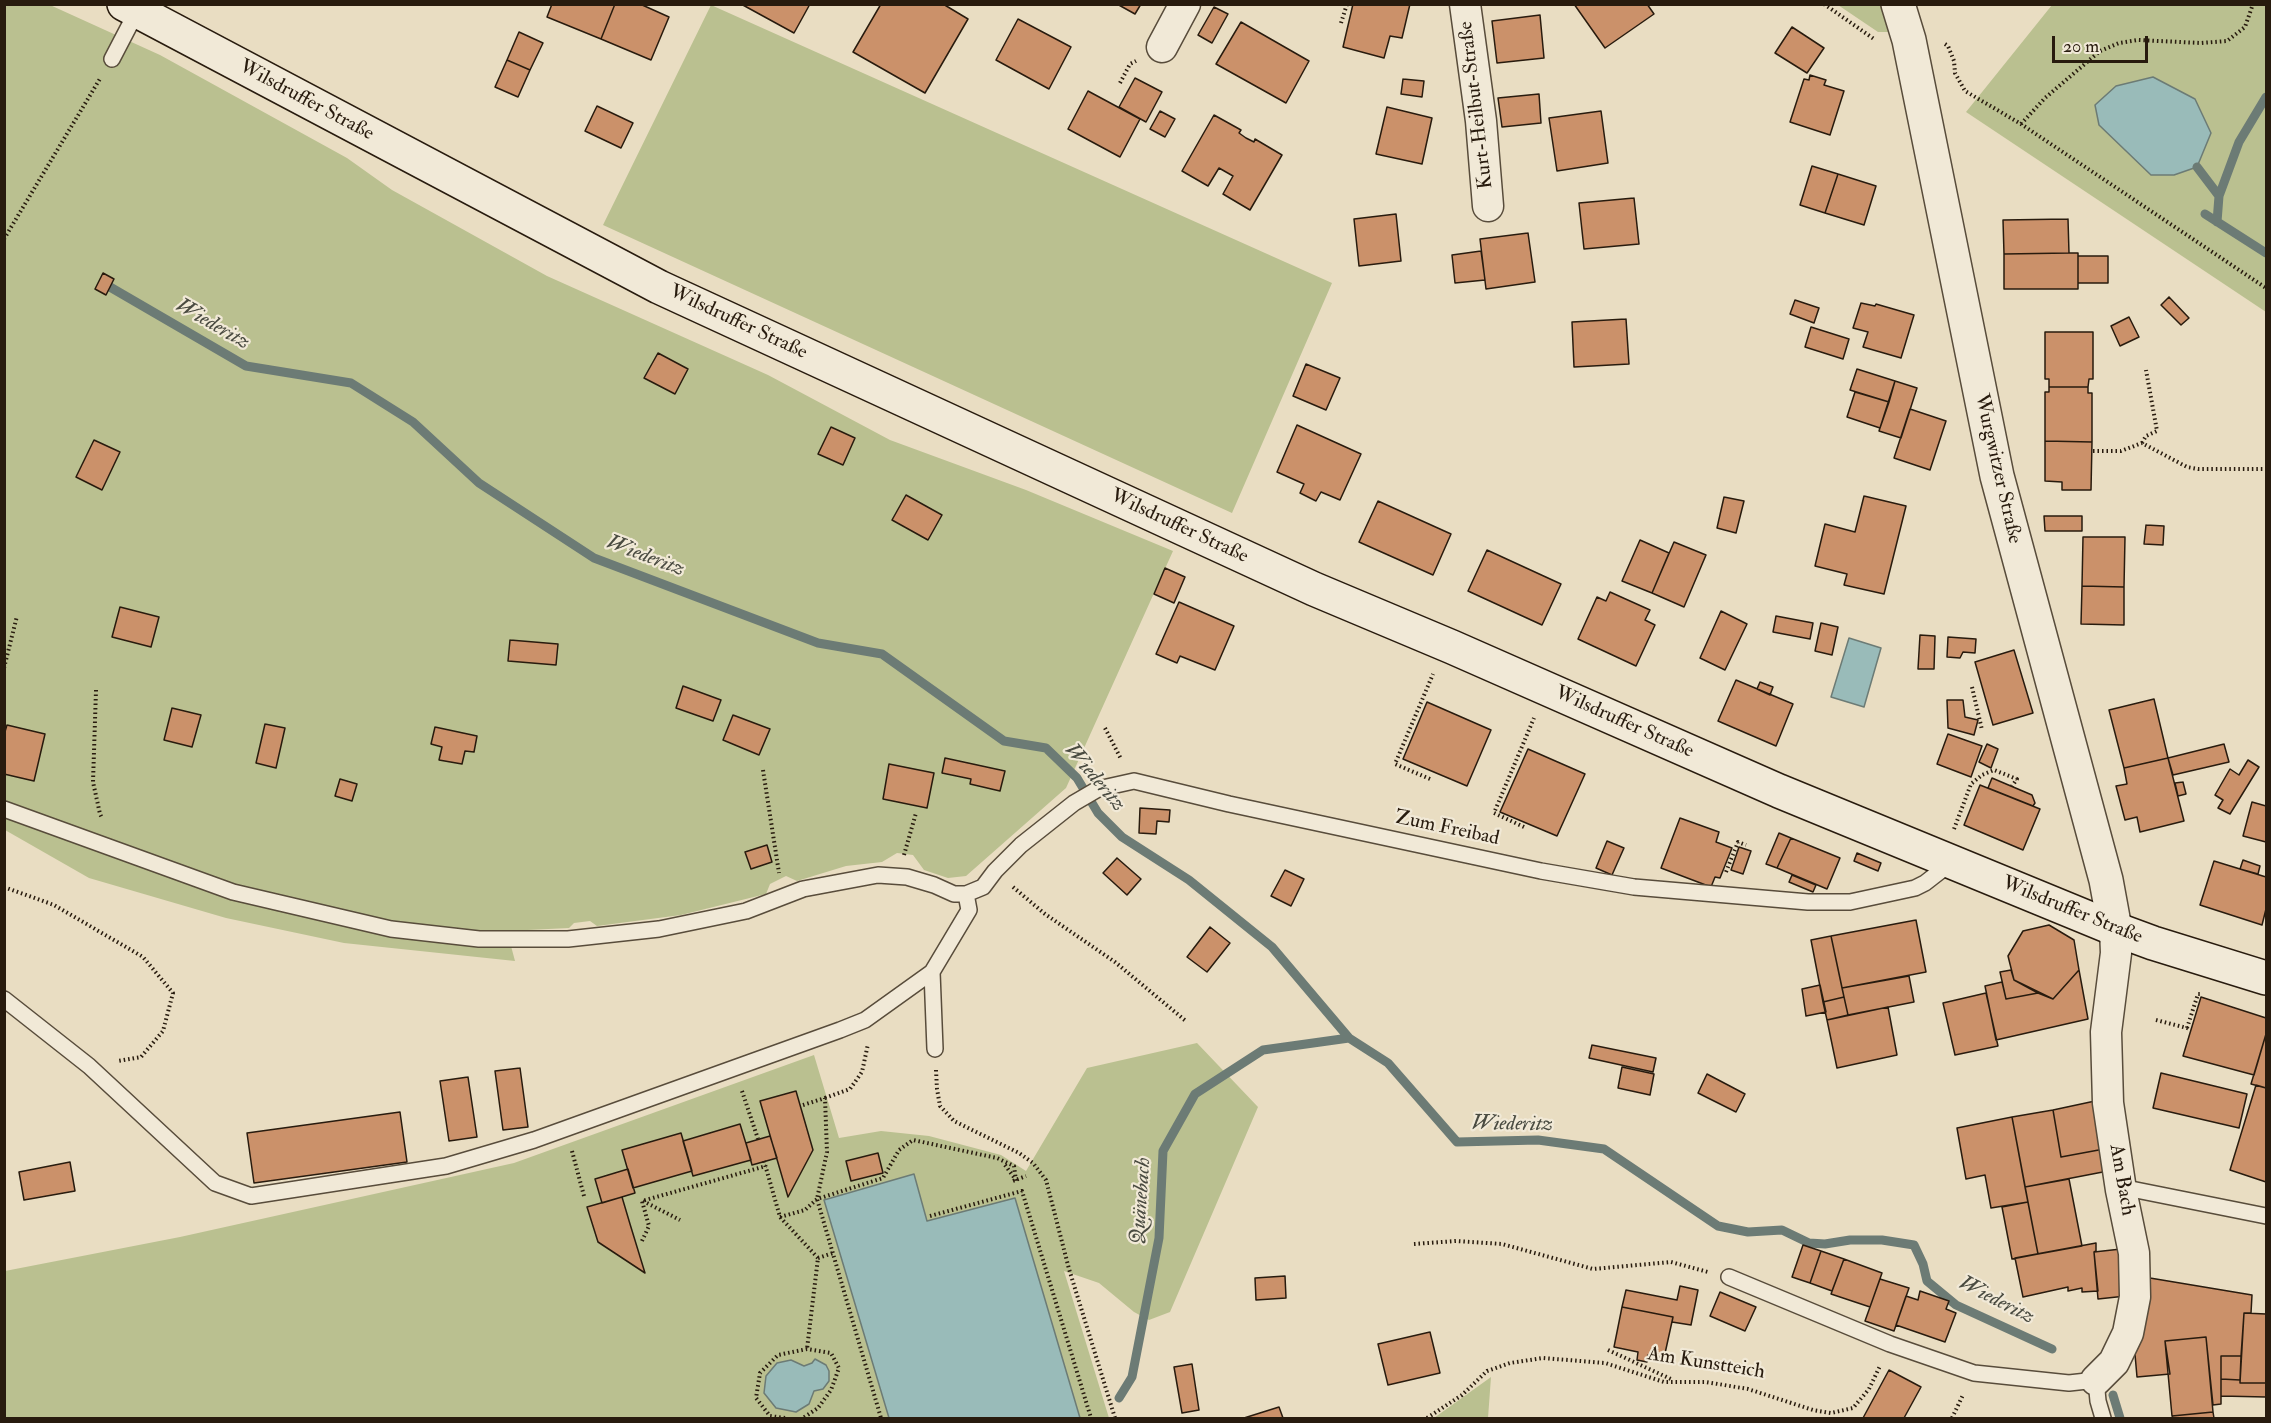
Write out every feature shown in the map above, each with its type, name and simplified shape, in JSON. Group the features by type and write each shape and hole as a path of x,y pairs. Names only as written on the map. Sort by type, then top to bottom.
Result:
{"main road":[{"name":"Wurgwitzer Straße","path":"1898,4 1909,40 1997,476 2106,880 2115,929"},
{"name":"Wilsdruffer Straße","path":"131,8 659,286 1314,589 1779,790 1952,847 2115,929 2266,978"}],"street":[{"path":"1161,47 1185,4"},
{"name":"Kurt-Heilbut-Straße","path":"1466,4 1481,121 1488,206"},
{"name":"Am Bach","path":"2096,1380 2114,1362 2128,1333 2135,1297 2134,1252 2121,1190 2108,1103 2106,1032 2116,953 2115,929"}],"lane":[{"path":"112,58 131,8"},
{"name":"Zum Freibad","path":"966,894 983,887 994,871 1021,845 1074,803 1098,789 1134,781 1229,804 1541,871 1634,887 1764,899 1850,902 1903,892 1925,883 1952,847"},
{"path":"4,809 233,892 391,929 479,939 568,939 659,929 746,911 803,889 878,874 907,877 954,894 966,894 969,910 932,972 865,1020 534,1140 457,1163 252,1196 215,1183 89,1066 4,999"},
{"path":"932,972 935,1049"},
{"path":"2131,1189 2266,1216"},
{"path":"1729,1277 1890,1344 1974,1373 2069,1383 2096,1380 2103,1419"}],"path":[{"path":"1341,23 1347,4"},
{"path":"1824,4 1880,43"},
{"path":"2020,124 2045,98 2100,51 2119,43 2138,40 2201,43 2227,41 2245,27 2253,4"},
{"path":"4,239 112,58"},
{"path":"1120,84 1130,64"},
{"path":"1965,91 2020,124 2266,288"},
{"path":"2093,451 2121,451 2142,443 2146,436 2157,431 2146,370"},
{"path":"2142,443 2187,467 2266,469"},
{"path":"4,668 17,616"},
{"path":"1430,779 1395,765 1433,674"},
{"path":"1972,687 1982,730"},
{"path":"96,690 93,782 100,814 104,820"},
{"path":"1524,827 1494,813 1534,718"},
{"path":"1104,728 1121,759"},
{"path":"763,770 780,879"},
{"path":"1952,847 1971,784 1982,775 1994,770 2017,779 2012,786"},
{"path":"905,853 916,813"},
{"path":"1726,873 1738,842 1746,845"},
{"path":"994,871 1045,914 1115,962 1187,1022"},
{"path":"4,887 54,905 143,957 173,993 163,1031 141,1057 89,1066"},
{"path":"2156,1020 2189,1029 2198,994 2207,996"},
{"path":"803,1105 850,1089 862,1072 868,1043 865,1020"},
{"path":"935,1049 936,1089 940,1106 954,1121 1019,1153 1033,1163 1046,1180 1069,1269 1115,1419"},
{"path":"739,1083 758,1139"},
{"path":"825,1098 826,1152 817,1199 881,1419"},
{"path":"780,1217 805,1210 817,1199 883,1178 899,1150 913,1140 997,1158 1014,1166 1014,1181"},
{"path":"570,1144 584,1196"},
{"path":"642,1201 765,1163 780,1217 818,1258 807,1349"},
{"path":"1005,1165 1014,1181"},
{"path":"1014,1181 1026,1176"},
{"path":"930,1216 1022,1191 1091,1419"},
{"path":"642,1201 680,1220"},
{"path":"642,1201 649,1226 642,1241"},
{"path":"1414,1244 1456,1241 1502,1244 1593,1269 1671,1262 1729,1277"},
{"path":"818,1258 833,1253"},
{"name":"Am Kunstteich","path":"1427,1419 1462,1395 1487,1371 1510,1363 1543,1358 1605,1363 1664,1382 1706,1382 1748,1389 1813,1410 1832,1413 1853,1408 1869,1389 1890,1344"},
{"path":"785,1419 770,1416 756,1398 760,1373 778,1355 807,1349 831,1353 839,1368 831,1390 818,1408 803,1419"},
{"path":"1608,1350 1676,1381"},
{"path":"1952,1419 1965,1392"}],"green space":[{"path":"5,5 50,5 160,55 347,158 392,190 547,276 768,375 890,440 1026,490 1173,551 1066,788 966,876 948,878 924,870 913,855 897,853 882,862 846,866 797,881 786,876 770,884 766,894 681,915 597,926 590,921 574,923 569,928 507,931 515,961 344,943 226,918 89,878 5,830"},
{"path":"711,5 1332,283 1232,513 603,225"},
{"path":"1838,5 1881,5 1888,32 1878,32"},
{"path":"2052,5 2266,5 2266,312 1966,112"},
{"path":"1197,1043 1258,1107 1170,1312 1149,1320 1134,1312 1099,1283 1064,1271 1109,1418 5,1418 5,1271 180,1237 514,1163 814,1055 839,1138 881,1131 929,1136 1001,1155 1026,1171 1087,1068"},
{"path":"1491,1377 1488,1418 1434,1418"}],"water":[{"path":"2153,77 2195,99 2211,133 2197,167 2174,175 2151,175 2099,125 2095,105 2116,86"},
{"path":"1849,638 1881,648 1864,707 1831,697"},
{"path":"914,1174 927,1221 1015,1198 1080,1418 889,1418 824,1200"},
{"path":"815,1359 826,1365 829,1371 829,1381 823,1389 814,1391 809,1404 796,1412 776,1408 764,1393 766,1376 777,1363 791,1360 804,1366"}],"building":[{"path":"552,4 615,4 601,39 547,17"},
{"path":"615,4 640,4 669,17 651,60 601,39"},
{"path":"741,4 810,4 794,33"},
{"path":"881,4 943,4 968,19 925,93 853,52"},
{"path":"1117,4 1141,4 1135,14"},
{"path":"1353,4 1410,4 1402,38 1390,36 1384,58 1343,47"},
{"path":"1574,4 1647,4 1654,14 1605,48"},
{"path":"1214,7 1228,14 1212,43 1198,35"},
{"path":"1540,15 1544,58 1497,63 1492,21"},
{"path":"1018,19 1071,47 1049,89 996,60"},
{"path":"1241,22 1309,61 1286,103 1216,64"},
{"path":"1792,27 1824,48 1807,73 1775,53"},
{"path":"519,32 543,43 530,70 507,60"},
{"path":"507,60 530,70 518,97 495,87"},
{"path":"1810,75 1826,80 1824,85 1844,91 1830,135 1790,122 1804,79 1809,80"},
{"path":"1135,78 1162,92 1146,122 1119,107"},
{"path":"1403,79 1424,81 1422,97 1401,94"},
{"path":"1088,91 1140,119 1120,157 1068,129"},
{"path":"1539,94 1541,123 1502,127 1498,98"},
{"path":"597,106 633,123 621,148 585,131"},
{"path":"1387,107 1432,118 1422,164 1376,154"},
{"path":"1160,111 1175,119 1165,137 1150,129"},
{"path":"1601,111 1608,163 1557,171 1549,118"},
{"path":"1214,115 1241,130 1239,133 1246,138 1254,142 1255,139 1282,155 1250,210 1223,194 1233,176 1219,168 1208,186 1182,171"},
{"path":"1812,166 1838,174 1825,213 1800,205"},
{"path":"1838,174 1876,186 1864,225 1825,213"},
{"path":"1634,198 1639,244 1584,249 1579,203"},
{"path":"1396,214 1401,261 1359,266 1354,219"},
{"path":"2068,219 2069,253 2004,254 2003,220"},
{"path":"1528,233 1535,282 1486,289 1480,239"},
{"path":"1481,251 1485,280 1455,283 1452,255"},
{"path":"2078,253 2078,289 2004,289 2004,254"},
{"path":"2078,256 2108,256 2108,283 2078,283"},
{"path":"103,273 114,279 106,295 95,289"},
{"path":"2169,297 2189,318 2181,325 2161,305"},
{"path":"1795,300 1819,308 1814,323 1790,314"},
{"path":"1861,303 1875,306 1876,304 1914,315 1901,358 1863,347 1868,332 1853,328"},
{"path":"2129,317 2139,337 2120,346 2111,326"},
{"path":"1626,319 1629,364 1574,367 1572,322"},
{"path":"1811,327 1849,339 1843,359 1805,347"},
{"path":"2045,332 2093,332 2093,379 2089,379 2088,387 2049,387 2049,379 2045,379"},
{"path":"658,353 688,369 675,394 644,378"},
{"path":"1306,364 1340,378 1326,410 1293,396"},
{"path":"1857,369 1895,381 1889,402 1850,390"},
{"path":"1895,381 1917,388 1901,438 1879,431"},
{"path":"2049,387 2088,387 2088,393 2092,393 2092,442 2045,441 2045,392 2049,392"},
{"path":"1855,392 1889,402 1880,428 1847,417"},
{"path":"1910,409 1946,421 1930,470 1894,458"},
{"path":"1297,425 1361,454 1340,500 1321,492 1316,501 1300,493 1304,484 1277,472"},
{"path":"831,427 855,438 843,465 818,454"},
{"path":"94,440 120,452 102,490 76,477"},
{"path":"2045,441 2092,442 2091,490 2062,490 2062,482 2045,481"},
{"path":"906,495 942,515 928,540 892,520"},
{"path":"1864,496 1906,506 1884,594 1844,585 1847,574 1815,566 1825,524 1855,532"},
{"path":"1724,497 1744,501 1736,533 1717,528"},
{"path":"1378,501 1451,534 1433,575 1359,542"},
{"path":"2044,516 2082,516 2082,531 2045,531"},
{"path":"2146,525 2164,526 2163,545 2144,544"},
{"path":"2083,537 2125,537 2124,587 2082,586"},
{"path":"1640,540 1669,553 1652,593 1622,581"},
{"path":"1674,542 1706,555 1684,607 1652,593"},
{"path":"1487,550 1561,584 1542,625 1468,591"},
{"path":"1165,568 1185,577 1174,603 1154,594"},
{"path":"2082,586 2124,587 2124,625 2081,624"},
{"path":"1610,592 1650,610 1645,620 1655,625 1636,666 1578,639 1597,597 1606,601"},
{"path":"1179,602 1234,626 1215,670 1180,656 1177,663 1156,654"},
{"path":"120,607 159,617 151,647 112,637"},
{"path":"1721,611 1747,624 1725,670 1700,658"},
{"path":"1776,616 1813,623 1810,639 1773,632"},
{"path":"1821,623 1838,627 1832,655 1815,651"},
{"path":"1920,635 1935,636 1934,669 1918,669"},
{"path":"1948,637 1976,639 1975,653 1963,652 1960,658 1947,657"},
{"path":"510,640 558,644 556,665 508,661"},
{"path":"2014,650 2033,713 1993,725 1975,662"},
{"path":"1736,680 1793,704 1776,746 1718,721"},
{"path":"1760,682 1773,687 1770,695 1757,689"},
{"path":"683,686 721,700 713,721 676,708"},
{"path":"2154,699 2168,758 2124,768 2109,710"},
{"path":"1947,700 1963,700 1965,717 1978,720 1974,735 1948,728"},
{"path":"1427,702 1491,730 1467,786 1403,759"},
{"path":"172,708 201,715 192,747 164,740"},
{"path":"733,715 770,729 759,755 723,740"},
{"path":"265,724 285,728 276,768 256,763"},
{"path":"7,725 45,734 34,781 4,774 4,735"},
{"path":"435,727 477,736 474,752 465,751 462,764 439,760 442,747 431,744"},
{"path":"1948,734 1982,746 1971,777 1937,764"},
{"path":"1987,744 1998,749 1991,768 1979,762"},
{"path":"2224,744 2229,762 2173,775 2168,758"},
{"path":"1528,749 1585,774 1557,836 1500,812"},
{"path":"945,758 1005,771 1000,791 970,784 971,779 942,773"},
{"path":"2168,758 2184,821 2140,832 2137,817 2125,820 2116,786 2127,784 2124,768"},
{"path":"2248,760 2259,767 2230,814 2218,808 2223,800 2215,795 2230,769 2239,775"},
{"path":"889,764 934,773 927,808 883,799"},
{"path":"1992,778 2032,795 2035,803 2033,806 1988,788"},
{"path":"340,779 357,784 352,801 335,796"},
{"path":"2183,782 2186,794 2178,796 2175,783"},
{"path":"1980,785 2040,809 2023,850 1964,825"},
{"path":"2252,802 2266,806 2266,842 2243,836"},
{"path":"1140,808 1170,810 1169,822 1157,821 1156,834 1139,833"},
{"path":"1680,818 1719,832 1716,842 1732,848 1720,878 1715,877 1711,887 1661,868"},
{"path":"1779,833 1791,838 1777,868 1766,864"},
{"path":"1791,838 1840,858 1827,889 1777,868"},
{"path":"1607,841 1624,848 1612,875 1596,868"},
{"path":"767,845 772,862 751,869 745,852"},
{"path":"1739,847 1751,851 1743,874 1731,870"},
{"path":"1857,853 1881,863 1878,871 1854,861"},
{"path":"1117,858 1141,879 1127,895 1103,873"},
{"path":"2243,860 2260,866 2258,874 2240,869"},
{"path":"2214,861 2266,877 2266,909 2262,925 2200,905"},
{"path":"1285,870 1304,879 1291,906 1271,896"},
{"path":"1792,875 1816,885 1813,892 1789,882"},
{"path":"1916,920 1926,972 1842,988 1831,936"},
{"path":"2049,925 2074,940 2079,970 2053,999 2014,980 2008,956 2023,931"},
{"path":"1210,927 1230,943 1207,972 1187,957"},
{"path":"1831,936 1844,997 1823,1002 1811,940"},
{"path":"2011,970 2014,980 2038,993 2006,999 2000,972"},
{"path":"2079,970 2088,1019 1996,1040 1985,986 2002,982 2006,999 2038,993 2053,999"},
{"path":"1909,976 1914,1002 1848,1015 1842,988"},
{"path":"1820,985 1826,1012 1806,1016 1802,989"},
{"path":"1986,993 1998,1046 1955,1055 1943,1003"},
{"path":"1844,997 1848,1015 1827,1020 1823,1002"},
{"path":"2201,997 2266,1018 2266,1034 2254,1075 2183,1056"},
{"path":"1888,1007 1897,1055 1837,1068 1827,1020"},
{"path":"2266,1034 2266,1088 2251,1084"},
{"path":"1592,1045 1656,1058 1653,1072 1589,1058"},
{"path":"1622,1067 1654,1074 1650,1095 1618,1088"},
{"path":"520,1068 528,1127 503,1130 495,1071"},
{"path":"2161,1073 2247,1094 2239,1128 2153,1108"},
{"path":"1707,1074 1745,1094 1736,1112 1698,1093"},
{"path":"468,1077 477,1137 449,1141 440,1081"},
{"path":"2256,1085 2266,1088 2266,1182 2230,1170"},
{"path":"796,1091 813,1150 788,1197 760,1101"},
{"path":"2095,1101 2104,1149 2061,1157 2053,1110"},
{"path":"2053,1110 2061,1157 2104,1149 2108,1171 2025,1187 2012,1117"},
{"path":"400,1112 407,1162 254,1183 247,1133"},
{"path":"2012,1117 2028,1202 1991,1208 1985,1175 1966,1179 1957,1128"},
{"path":"740,1124 751,1160 693,1176 683,1141"},
{"path":"681,1133 692,1171 633,1188 622,1150"},
{"path":"770,1136 777,1158 752,1165 746,1143"},
{"path":"878,1153 883,1173 851,1181 846,1161"},
{"path":"70,1162 75,1191 24,1200 19,1172"},
{"path":"628,1169 635,1193 602,1203 595,1179"},
{"path":"2069,1179 2082,1246 2038,1254 2025,1187"},
{"path":"622,1197 645,1273 598,1242 587,1207"},
{"path":"2028,1202 2038,1254 2012,1259 2002,1207"},
{"path":"2096,1243 2094,1252 2098,1291 2082,1292 2082,1288 2068,1291 2068,1287 2023,1297 2015,1258"},
{"path":"1803,1245 1821,1251 1810,1283 1792,1277"},
{"path":"2121,1249 2126,1296 2098,1299 2094,1252"},
{"path":"1821,1251 1844,1259 1832,1291 1810,1283"},
{"path":"1844,1259 1882,1273 1870,1307 1831,1294"},
{"path":"1285,1276 1286,1298 1256,1300 1255,1278"},
{"path":"2150,1278 2252,1295 2251,1313 2244,1313 2241,1356 2221,1356 2221,1404 2213,1405 2206,1337 2165,1341 2170,1374 2137,1377 2134,1343"},
{"path":"1880,1279 1909,1288 1894,1331 1865,1321"},
{"path":"1680,1286 1698,1290 1691,1325 1672,1322 1673,1317 1622,1307 1626,1290 1677,1300"},
{"path":"1920,1291 1949,1301 1946,1309 1956,1313 1945,1342 1896,1325 1906,1296 1918,1300"},
{"path":"1720,1292 1756,1307 1745,1331 1710,1316"},
{"path":"1622,1307 1673,1317 1664,1358 1648,1355 1647,1362 1637,1360 1638,1352 1614,1347"},
{"path":"2244,1313 2266,1314 2266,1383 2240,1383"},
{"path":"1430,1332 1440,1373 1388,1385 1378,1344"},
{"path":"2206,1337 2213,1412 2172,1416 2165,1341"},
{"path":"2221,1356 2241,1356 2240,1380 2221,1379"},
{"path":"1192,1364 1199,1410 1182,1413 1174,1367"},
{"path":"1889,1370 1921,1387 1904,1418 1863,1418"},
{"path":"2221,1379 2240,1380 2240,1383 2266,1383 2266,1397 2221,1396"},
{"path":"1279,1407 1283,1418 1244,1418"},
{"path":"2213,1412 2214,1418 2173,1418 2172,1416"}],"waterway":[{"path":"2217,222 2219,196 2239,142 2266,97"},
{"path":"2197,167 2219,196"},
{"path":"2205,214 2266,253"},
{"name":"Wiederitz","path":"110,287 246,366 351,383 413,422 479,483 594,558 818,643 882,654 1004,741 1046,748 1077,778 1098,813 1122,837 1189,880 1272,947 1349,1038 1388,1063 1457,1142 1538,1140 1604,1149 1718,1226 1748,1232 1782,1230 1809,1243 1882,1240 1914,1245 1923,1264 1927,1281 1956,1305 2052,1349"},
{"name":"Quänebach","path":"1119,1398 1132,1377 1159,1238 1163,1151 1195,1094 1263,1050 1349,1038"},
{"name":"Wiederitz","path":"2113,1395 2120,1418"}]}
